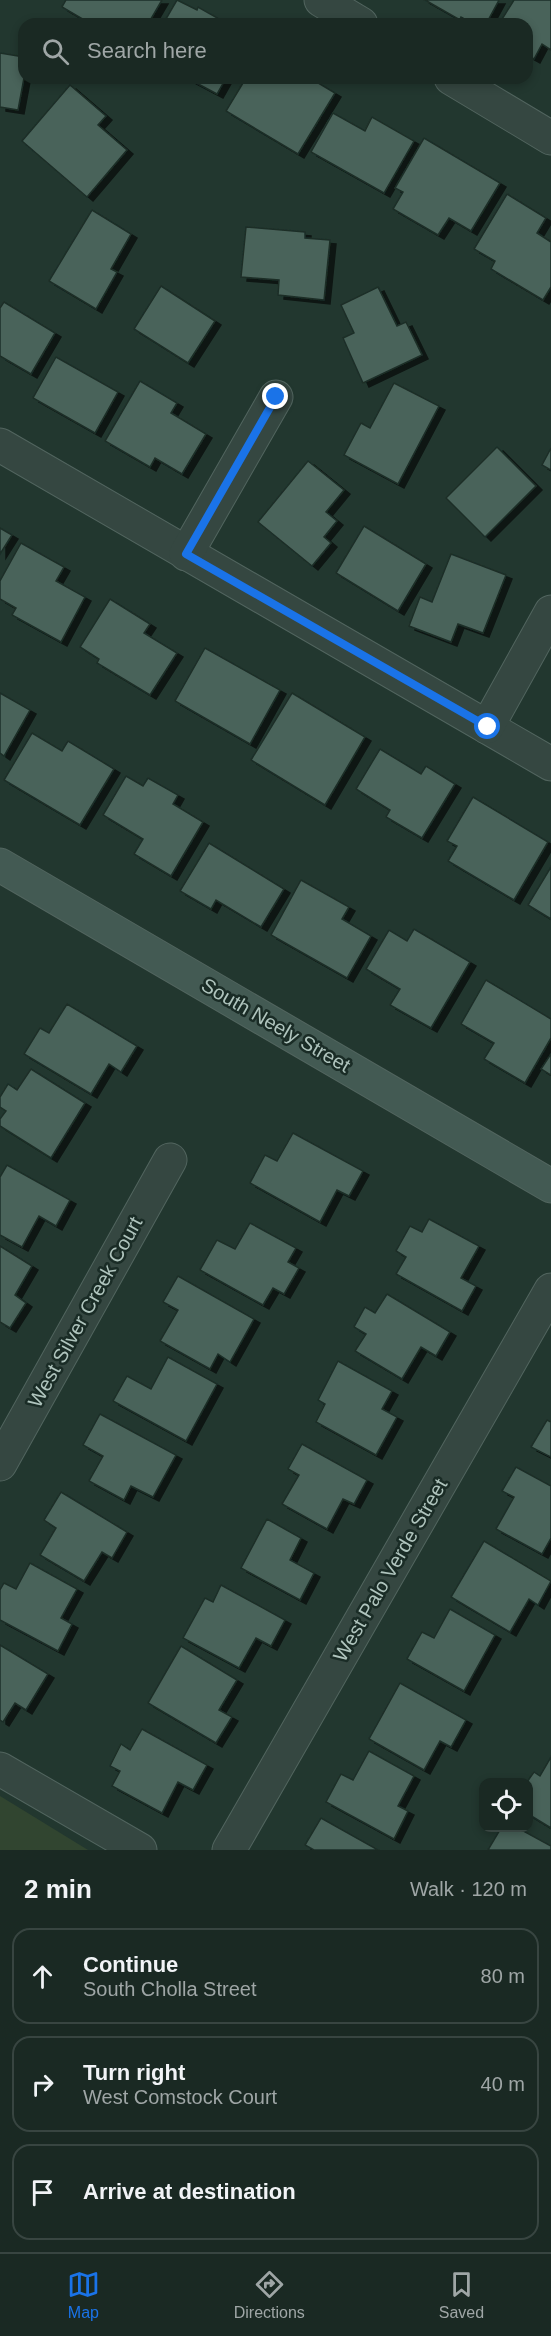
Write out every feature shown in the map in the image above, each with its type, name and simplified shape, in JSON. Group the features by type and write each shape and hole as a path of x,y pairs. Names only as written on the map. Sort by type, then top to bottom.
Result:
{"street":[{"path":"321,0 351,18"},
{"path":"461,84 551,138"},
{"path":"186,554 276,397"},
{"path":"0,445 551,764"},
{"path":"488,727 551,612"},
{"name":"South Neely Street","path":"0,865 551,1185"},
{"name":"West Silver Creek Court","path":"0,1464 170,1160"},
{"name":"West Palo Verde Street","path":"229,1850 551,1290"},
{"path":"0,1769 140,1850"}],"green space":[{"path":"0,1796 88,1850 0,1850"}],"building":[{"path":"66,0 162,0 152,18 81,18 62,7"},
{"path":"177,0 197,10 198,7 217,18 166,18"},
{"path":"425,0 499,0 489,18 456,18"},
{"path":"514,0 551,0 551,50 542,44 533,58 533,18 503,18"},
{"path":"0,53 18,56 18,84 23,84 18,110 0,107"},
{"path":"198,84 223,84 217,94"},
{"path":"242,84 320,84 335,93 298,154 226,111"},
{"path":"70,85 106,116 98,125 127,150 87,197 22,141"},
{"path":"333,113 365,131 372,117 414,141 384,193 311,152"},
{"path":"424,138 500,183 471,231 449,218 438,235 393,209 403,192 395,188"},
{"path":"507,194 546,218 537,233 551,242 551,287 543,300 491,269 495,261 474,249"},
{"path":"92,210 131,234 111,269 117,272 96,309 49,281"},
{"path":"246,227 305,232 305,238 330,240 324,300 278,295 279,280 241,277"},
{"path":"161,286 215,321 188,363 134,329"},
{"path":"378,287 397,326 406,322 422,355 363,383 343,338 354,333 341,305"},
{"path":"4,302 55,333 31,374 0,356 0,308"},
{"path":"56,357 118,392 95,433 33,398"},
{"path":"140,381 177,403 171,413 206,434 182,474 155,458 150,467 105,441"},
{"path":"394,383 439,406 398,484 344,455 361,423 370,428"},
{"path":"497,447 536,486 485,537 446,498"},
{"path":"551,448 551,470 542,465"},
{"path":"308,461 344,490 326,512 337,521 324,537 331,543 312,566 258,522"},
{"path":"364,526 426,564 398,611 336,573"},
{"path":"0,528 12,535 0,554"},
{"path":"21,543 64,567 56,581 85,597 61,642 12,615 16,608 0,599 0,581"},
{"path":"451,554 506,575 483,633 458,624 451,642 409,626 420,597 432,602"},
{"path":"110,599 150,624 144,633 177,653 150,695 97,663 99,659 80,647"},
{"path":"205,648 280,690 250,744 175,701"},
{"path":"0,693 30,710 4,756 0,753"},
{"path":"292,693 365,737 325,805 251,760"},
{"path":"32,733 62,751 68,741 114,769 80,825 4,780"},
{"path":"380,749 421,774 426,766 455,784 422,838 386,817 390,810 356,789"},
{"path":"126,776 143,786 148,778 178,795 173,804 203,822 171,876 134,854 143,839 103,815"},
{"path":"473,797 548,842 514,900 448,861 457,846 447,841"},
{"path":"209,843 284,889 261,927 216,900 211,909 180,891"},
{"path":"551,867 551,919 528,905"},
{"path":"301,880 349,907 342,919 371,936 347,978 271,935"},
{"path":"414,929 470,962 431,1028 390,1005 400,989 366,969 389,930 407,941"},
{"path":"486,980 551,1019 551,1038 525,1083 484,1059 494,1043 461,1024"},
{"path":"67,1004 137,1046 121,1072 109,1064 91,1094 24,1054 40,1028 49,1033"},
{"path":"551,1054 551,1075 541,1069"},
{"path":"31,1069 85,1103 51,1158 0,1126 0,1119 6,1111 0,1107 0,1097 8,1084 17,1090"},
{"path":"293,1133 363,1171 349,1196 337,1190 320,1222 250,1183 265,1155 277,1161"},
{"path":"7,1165 70,1200 56,1226 39,1216 22,1247 0,1235 0,1177"},
{"path":"429,1219 479,1246 461,1278 476,1286 462,1311 396,1274 406,1257 396,1251 410,1226 422,1232"},
{"path":"250,1223 296,1248 288,1262 299,1268 284,1294 273,1288 263,1305 200,1270 217,1240 235,1249"},
{"path":"0,1246 32,1266 15,1295 26,1303 10,1328 0,1322"},
{"path":"178,1276 254,1319 230,1362 218,1354 210,1369 160,1341 178,1310 163,1302"},
{"path":"387,1294 450,1332 436,1356 421,1347 402,1379 355,1351 366,1334 354,1327 365,1307 375,1313"},
{"path":"168,1357 217,1384 186,1441 113,1401 127,1376 151,1389"},
{"path":"338,1361 392,1391 382,1409 397,1417 376,1455 316,1422 325,1404 318,1400"},
{"path":"100,1414 176,1455 153,1497 131,1486 124,1500 89,1481 103,1456 83,1445"},
{"path":"547,1420 551,1422 551,1457 531,1447"},
{"path":"302,1444 367,1480 354,1504 343,1499 327,1529 282,1504 299,1475 288,1469"},
{"path":"516,1467 551,1486 551,1538 542,1554 496,1529 514,1497 502,1491"},
{"path":"61,1492 127,1532 112,1558 102,1552 84,1581 40,1555 56,1528 44,1520"},
{"path":"267,1519 301,1538 290,1560 314,1573 300,1600 241,1568"},
{"path":"484,1541 551,1581 538,1605 529,1599 510,1632 451,1597"},
{"path":"30,1563 77,1589 61,1618 72,1624 58,1651 0,1620 0,1590 4,1583 16,1589"},
{"path":"221,1585 285,1620 271,1646 256,1638 239,1668 183,1638 205,1598 213,1602"},
{"path":"450,1609 495,1635 464,1691 407,1659 422,1632 434,1638"},
{"path":"0,1645 48,1674 26,1710 15,1703 3,1722 0,1720"},
{"path":"181,1646 237,1680 219,1710 232,1717 216,1743 148,1703"},
{"path":"400,1683 466,1720 451,1747 440,1741 424,1770 369,1739"},
{"path":"142,1729 207,1765 193,1790 178,1782 162,1813 112,1786 120,1771 110,1766 121,1744 130,1750"},
{"path":"369,1751 414,1776 398,1806 408,1811 394,1839 326,1802 341,1774 353,1780"},
{"path":"551,1757 551,1828 533,1817 533,1778 530,1778 534,1772 540,1776"},
{"path":"321,1818 378,1850 314,1850 305,1845"},
{"path":"499,1832 525,1832 551,1846 551,1850 488,1850"}],"route":[{"path":"276,397 186,554 488,727"}]}
